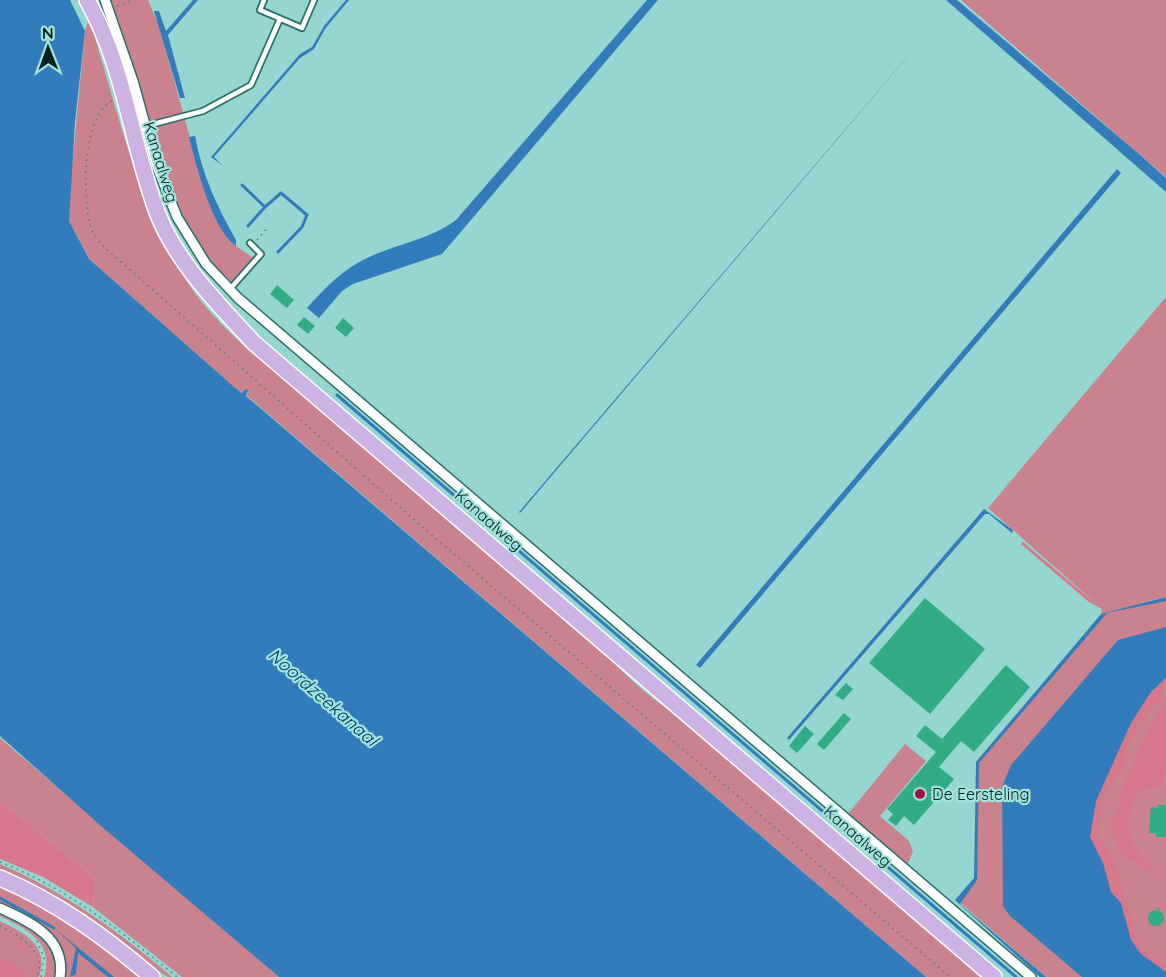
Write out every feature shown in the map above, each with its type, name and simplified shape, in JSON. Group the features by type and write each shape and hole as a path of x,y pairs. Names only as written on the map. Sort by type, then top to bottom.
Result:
{"main road":[{"name":"Kanaalweg","path":"87,0 115,63 142,170 158,214 182,256 211,297 254,343 994,977"},
{"path":"0,878 73,916 152,977"}],"street":[{"path":"107,4 177,217 206,264 230,290 1031,977"},
{"path":"0,908 34,925 48,937 59,956 60,977"}],"lane":[{"path":"264,0 260,10 302,28 315,0"},
{"path":"146,126 204,111 251,84 280,19"},
{"path":"230,290 261,254 251,245"}],"path":[{"path":"107,4 133,0"},
{"path":"124,98 109,102 100,109 93,122 90,140 87,173 89,215 93,232 103,246 394,502 950,977"},
{"path":"251,245 268,227"},
{"path":"1158,908 1164,925"},
{"path":"0,926 26,942 35,952 40,966 37,977"},
{"path":"32,936 42,952 41,977"}],"shaded area":[{"path":"110,0 148,0 159,26 206,195 232,243 253,258 232,281 224,278 192,235 174,200"},
{"path":"961,0 1166,0 1166,177 1139,154"},
{"path":"89,18 129,153 154,218 187,281 215,317 250,351 360,442 601,649 647,693 698,730 985,977 926,977 246,395 249,392 243,393 233,386 89,259 69,221 69,198 85,31"},
{"path":"1166,297 1166,597 1140,603 1166,599 1166,977 1046,977 958,901 976,879 976,762 1103,613 1101,614 1102,609 988,508"},
{"path":"1023,542 1102,609 1089,602 1021,544"},
{"path":"1163,680 1161,700 1148,709 1146,720 1136,721 1136,732 1125,747 1126,763 1103,796 1097,836 1113,859 1140,949 1166,966 1166,972 1141,954 1131,940 1121,903 1111,892 1103,863 1090,837 1096,801 1104,779 1136,714"},
{"path":"1166,703 1166,763 1162,785 1140,789 1132,807 1129,823 1131,839 1152,868 1155,876 1120,852 1111,828 1126,779 1157,714"},
{"path":"0,738 279,977 182,977 93,907 95,882 92,876 0,801"},
{"path":"905,744 926,761 880,816 909,841 913,851 908,864 848,814"},
{"path":"0,801 92,876 95,882 93,907 43,877 0,859"},
{"path":"0,864 69,900 132,944 172,977 168,977 0,871"},
{"path":"0,884 56,912 143,977 64,977 64,962 54,939 36,923 0,903"},
{"path":"0,913 32,929 47,943 55,963 56,977 44,977 45,955 36,938 0,916"},
{"path":"0,921 18,930 38,948 41,956 39,977 0,977"},
{"path":"0,960 9,960 22,971 24,977 0,977"}],"water":[{"name":"Noordzeekanaal","path":"0,0 70,0 85,31 75,122 69,221 89,259 233,386 242,393 248,390 246,396 926,977 279,977 101,826 0,736"},
{"path":"193,0 198,0 168,35 185,98 180,98 154,11 159,11 166,31"},
{"path":"346,0 349,0 325,29 314,49 300,58 214,157 223,166 211,157 300,54 312,47 324,26"},
{"path":"647,0 658,0 442,254 353,284 342,291 319,318 307,308 334,280 358,263 378,253 424,237 456,220"},
{"path":"946,0 957,0 1139,154 1166,178 1166,192"},
{"path":"942,16 520,513 519,512"},
{"path":"195,136 206,177 236,240 236,246 227,238 206,196 189,137"},
{"path":"1117,169 1121,173 700,668 696,665"},
{"path":"984,509 1013,530 1012,533 989,514 985,514 789,740 787,738"},
{"path":"1166,597 1166,601 1107,613 979,763 977,880 960,904 1046,977 1040,977 955,900 974,878 976,762 1101,614"},
{"path":"1166,627 1166,678 1151,692 1131,723 1096,801 1090,837 1103,863 1111,892 1121,903 1131,940 1141,954 1166,972 1166,977 1082,977 1010,916 1003,906 1002,787 1011,765 1118,640"},
{"path":"54,928 114,977 108,977 78,953 76,974 70,977 76,948"}],"building":[{"path":"277,285 294,300 287,308 270,294"},
{"path":"304,317 315,326 308,334 297,325"},
{"path":"343,318 354,328 346,337 335,328"},
{"path":"925,598 985,649 930,714 869,663"},
{"path":"1006,665 1030,687 974,752 961,741 939,767 954,779 914,825 904,816 896,826 888,820 893,814 887,809 936,752 916,736 925,725 942,739"},
{"path":"846,683 853,689 843,700 835,695"},
{"path":"844,713 851,719 824,750 817,744"},
{"path":"805,726 814,734 797,753 789,746"},
{"path":"1158,805 1166,805 1166,837 1156,837 1156,833 1149,833 1151,807 1158,808"},
{"path":"1153,910 1159,910 1164,918 1162,924 1153,926 1148,921 1148,915"}],"waterway":[{"path":"242,185 265,207 281,193 307,215 302,227 278,252"},
{"path":"248,226 265,207"},
{"path":"337,395 1016,977"},
{"path":"0,898 54,928"}],"place":[{"name":"De Eersteling","path":"920,794"}]}
